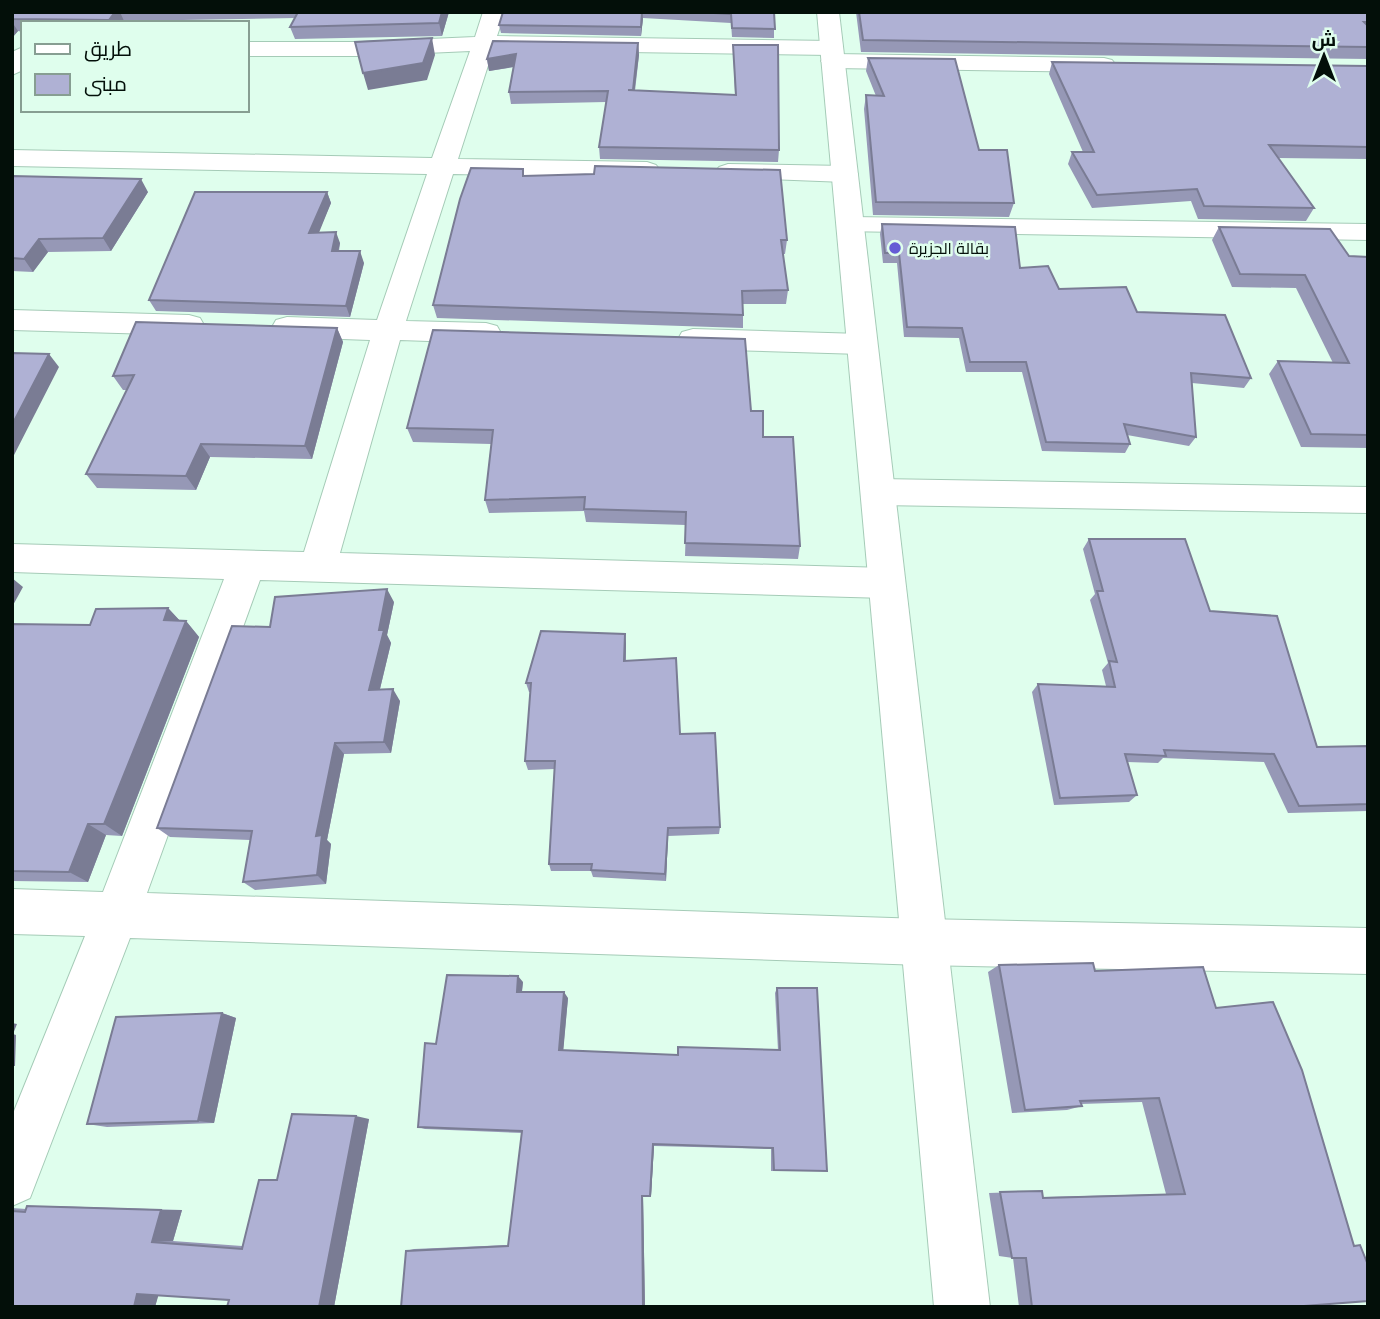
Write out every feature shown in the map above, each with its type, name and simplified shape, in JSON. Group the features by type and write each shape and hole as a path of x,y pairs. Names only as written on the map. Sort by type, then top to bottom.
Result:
{"street":[{"path":"318,566 388,330 494,12"},
{"path":"831,41 879,492 922,942 962,1307"},
{"path":"248,49 361,49 485,43 831,41 1121,65"},
{"path":"12,158 678,171"},
{"path":"706,172 845,174"},
{"path":"851,225 1368,232"},
{"path":"12,320 221,326"},
{"path":"263,327 514,334"},
{"path":"667,338 862,344"},
{"path":"879,492 1368,500"},
{"path":"12,558 246,567 318,566 887,583"},
{"path":"12,1180 116,916 246,567"},
{"path":"12,911 922,942 1368,951"}],"building":[{"path":"12,12 115,12 109,20 12,19"},
{"path":"298,12 442,12 439,23 290,27"},
{"path":"503,12 642,12 641,27 499,25"},
{"path":"697,12 774,12 775,29 732,28 731,14"},
{"path":"859,12 1368,12 1368,22 1364,22 1368,26 1368,47 863,40"},
{"path":"432,38 423,63 363,73 355,42"},
{"path":"493,41 638,43 633,90 628,90 736,95 733,45 778,45 779,150 599,147 608,91 509,92 516,54 487,59"},
{"path":"868,58 955,59 979,150 1007,150 1014,203 876,202 866,95 884,96"},
{"path":"1052,62 1368,66 1368,147 1269,145 1314,208 1204,206 1197,189 1097,195 1072,152 1094,152"},
{"path":"595,166 780,170 787,240 781,240 788,290 742,291 743,315 433,305 460,199 471,168 523,169 523,176 594,174"},
{"path":"12,176 141,179 103,238 39,239 24,259 12,258"},
{"path":"195,192 327,192 309,233 336,232 332,251 360,251 346,306 149,300"},
{"path":"882,224 1015,227 1020,268 1048,266 1059,289 1126,287 1137,312 1225,315 1251,378 1191,373 1196,437 1124,424 1130,444 1046,442 1026,362 970,362 962,328 907,327 899,253 885,253"},
{"path":"1219,227 1330,229 1349,256 1368,257 1368,435 1311,434 1278,361 1349,363 1305,275 1240,274"},
{"path":"136,322 337,328 305,446 201,444 186,476 86,474 134,375 113,376"},
{"path":"433,330 745,339 751,411 763,411 763,437 793,437 800,546 685,543 686,512 584,509 585,497 485,500 493,430 407,428"},
{"path":"12,353 49,354 12,425"},
{"path":"1089,539 1185,539 1210,611 1277,616 1317,747 1368,746 1368,804 1299,806 1274,754 1164,750 1166,756 1125,754 1137,795 1060,798 1038,684 1115,687 1109,661 1117,662 1097,591 1103,591"},
{"path":"387,589 379,630 384,630 369,690 393,689 384,742 335,743 316,836 322,835 317,875 243,882 252,831 157,828 232,626 270,627 275,597"},
{"path":"168,608 164,620 186,621 104,824 88,824 69,872 12,871 12,624 90,625 96,609"},
{"path":"541,631 625,634 624,661 676,658 680,734 715,733 720,827 668,828 665,874 591,870 592,864 549,864 555,761 525,761 531,683 526,683"},
{"path":"1093,963 1095,971 1203,967 1216,1008 1273,1002 1302,1070 1354,1246 1360,1245 1368,1265 1368,1301 1291,1307 1032,1307 1026,1258 1012,1258 1000,1192 1042,1191 1043,1198 1185,1194 1159,1098 1080,1101 1082,1106 1025,1110 999,965"},
{"path":"447,975 518,976 517,992 564,992 559,1050 678,1055 678,1047 780,1050 777,988 817,988 827,1171 774,1170 773,1148 653,1144 650,1196 642,1196 643,1307 401,1307 406,1251 508,1246 522,1131 418,1127 425,1043 436,1044"},
{"path":"222,1013 198,1121 87,1124 116,1017"},
{"path":"292,1114 356,1116 319,1307 227,1307 229,1300 137,1294 134,1307 12,1307 12,1211 25,1212 27,1206 161,1210 152,1242 242,1249 259,1180 277,1180"}],"place":[{"name":"بقالة الجزيرة","path":"895,248"}]}
